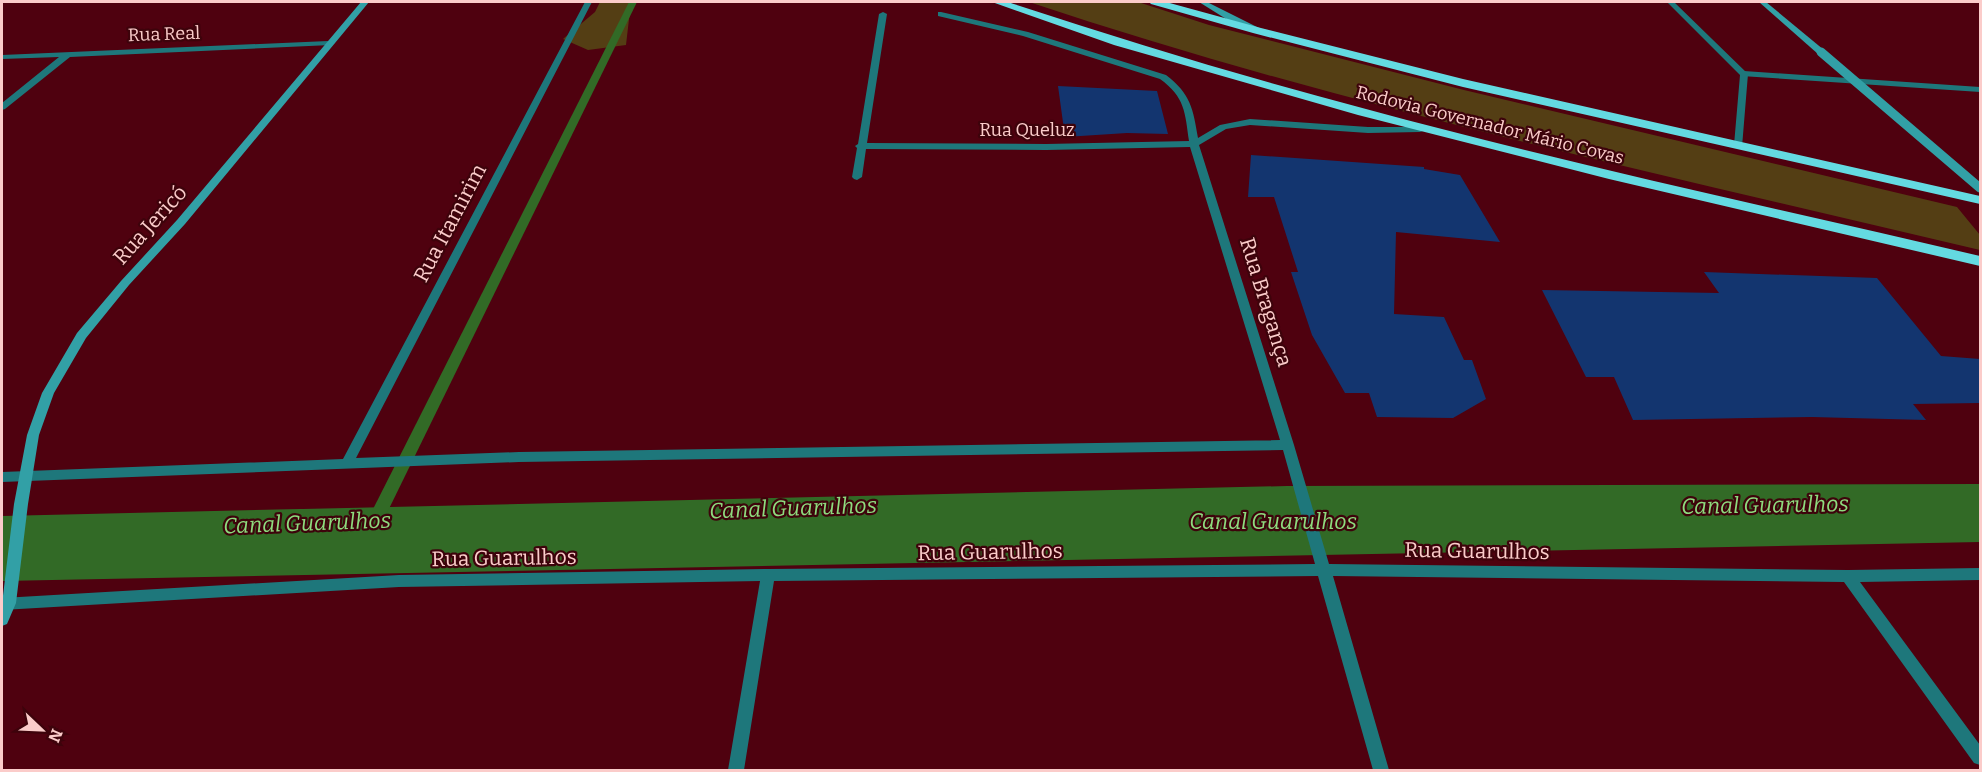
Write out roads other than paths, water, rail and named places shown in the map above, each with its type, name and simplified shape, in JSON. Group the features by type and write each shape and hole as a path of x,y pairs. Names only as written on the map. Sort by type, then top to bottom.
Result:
{"highway":[{"name":"Rodovia Governador Mário Covas","path":"998,2 1102,37 1420,129 1980,261"},
{"name":"Rodovia Governador Mário Covas","path":"1155,2 1278,38 1459,83 1980,200"}],"street":[{"name":"Rua Jericó","path":"2,620 12,585 21,504 33,435 48,393 81,336 125,283 181,222 328,43 365,2"},
{"name":"Rua Itamirim","path":"348,462 588,2"},
{"path":"1202,2 1234,20 1278,38"},
{"path":"1670,2 1744,74 1980,90"},
{"path":"1762,2 1980,188"},
{"path":"857,177 860,146 883,14"},
{"name":"Rua Bragança","path":"941,14 1025,34 1163,77 1177,86 1186,98 1194,144 1288,445 1382,771"},
{"name":"Rua Real","path":"2,57 328,43"},
{"path":"2,107 68,54"},
{"path":"1739,145 1744,74"},
{"path":"1194,144 1223,127 1250,122 1368,130 1420,129"},
{"name":"Rua Queluz","path":"860,146 1194,144"},
{"path":"2,477 519,457 1288,445"},
{"name":"Rua Guarulhos","path":"5,603 399,581 1323,565 1848,576 1980,574"},
{"path":"736,771 768,575"},
{"path":"1848,576 1980,758"}],"water":[{"name":"Canal Guarulhos","path":"1980,484 1980,542 2,581 2,516 1287,486"}],"waterway":[{"path":"375,521 633,2"}]}
